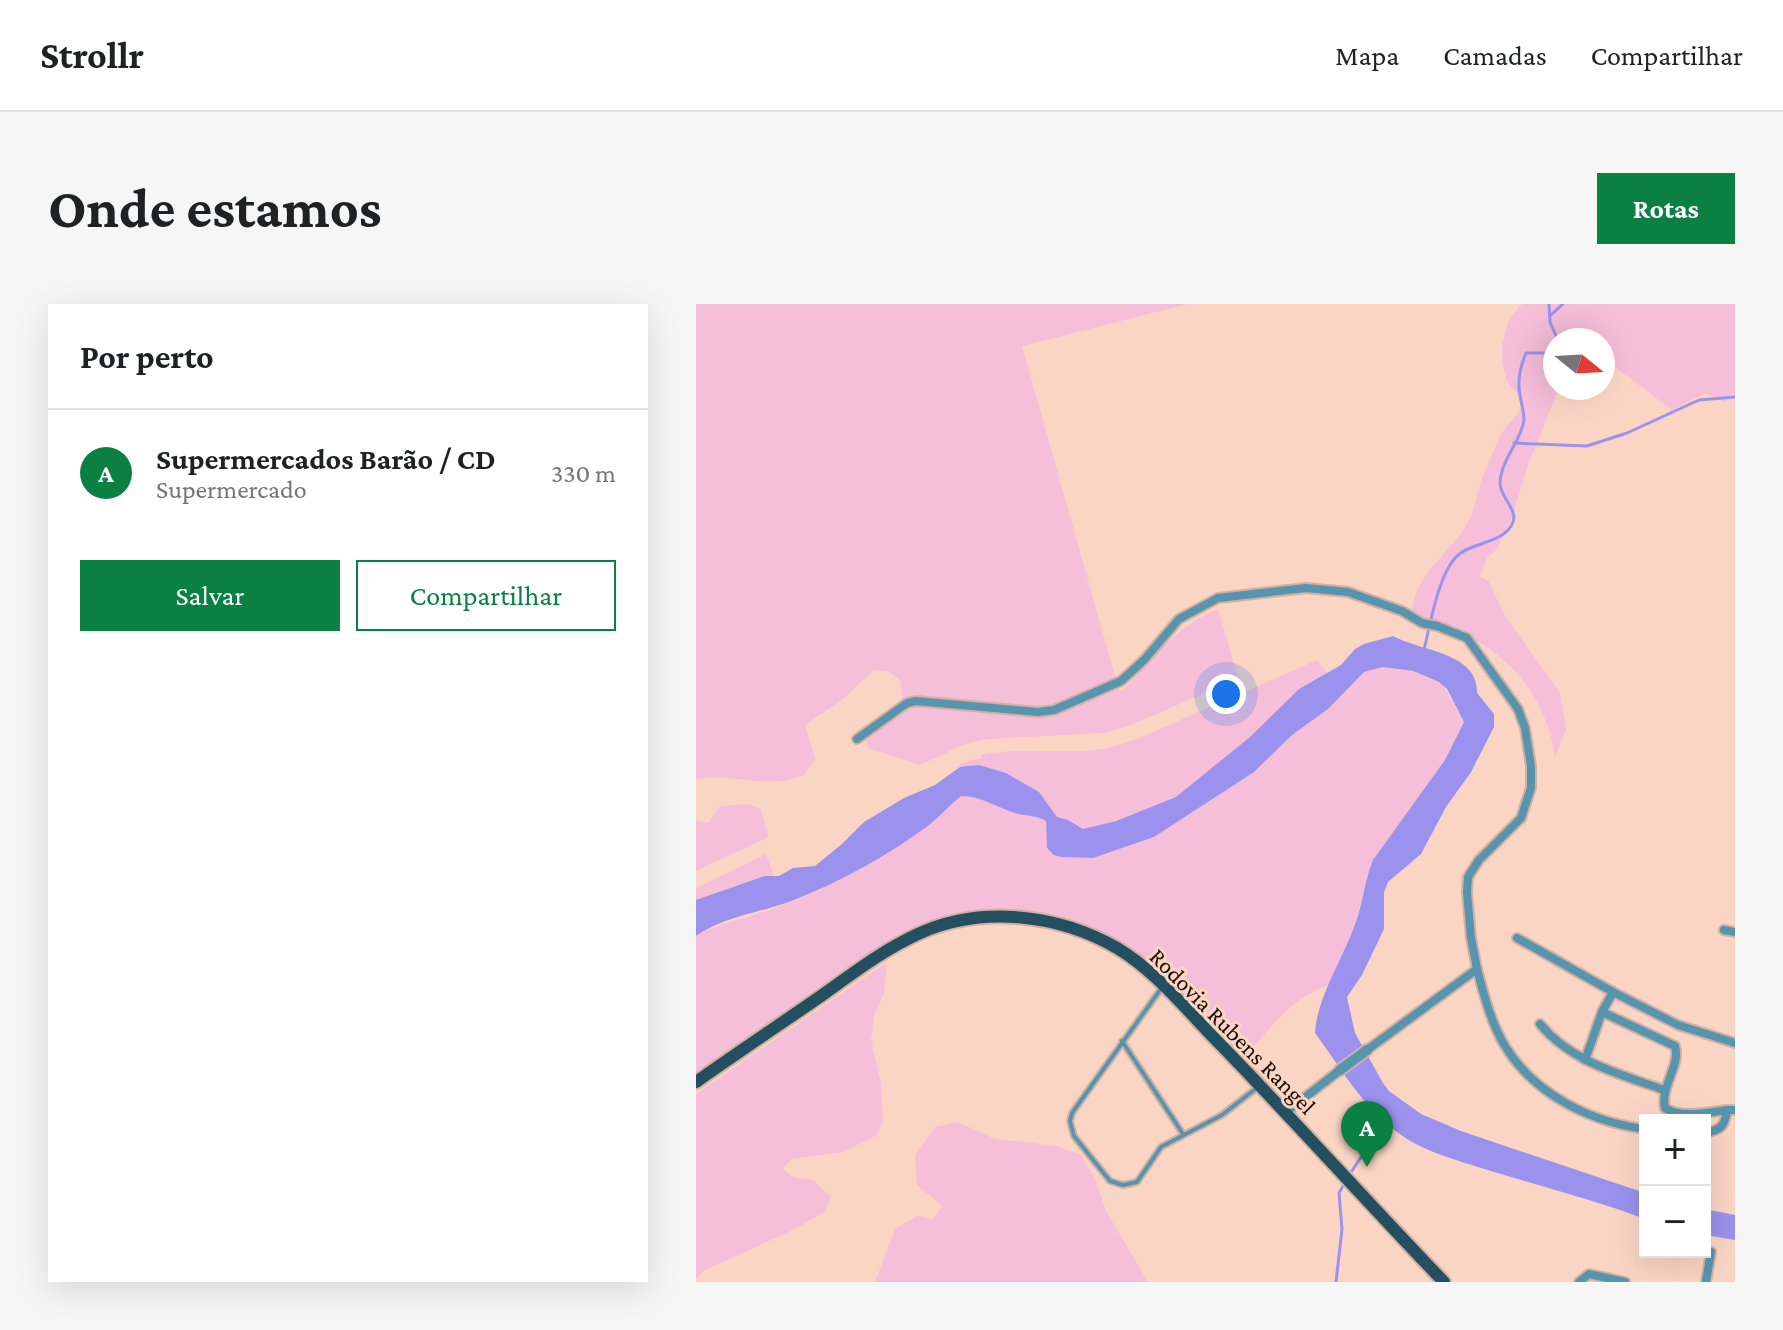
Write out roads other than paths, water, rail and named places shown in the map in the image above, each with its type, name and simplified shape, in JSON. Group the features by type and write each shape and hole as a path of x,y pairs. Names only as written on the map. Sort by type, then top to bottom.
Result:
{"main road":[{"name":"Rodovia Rubens Rangel","path":"696,1082 876,957 919,933 950,923 1011,917 1032,918 1071,928 1120,950 1163,986 1444,1282"}],"street":[{"path":"857,739 907,703 916,701 1038,712 1054,710 1121,681 1144,660 1179,619 1218,598 1262,591 1314,588 1352,593 1470,640 1518,709 1525,728 1531,766 1528,803 1521,818 1479,860 1468,877 1471,938 1484,995 1503,1043 1522,1070 1575,1108 1595,1118 1614,1125 1639,1128"},
{"path":"1724,930 1735,932"},
{"path":"1517,938 1678,1025 1735,1043"},
{"path":"1285,1113 1477,969"},
{"path":"1585,1060 1602,1012 1613,992"},
{"path":"1602,1012 1675,1046 1676,1058 1664,1090 1665,1108 1671,1112 1731,1110 1720,1129 1711,1131"},
{"path":"1540,1024 1560,1045 1585,1060 1664,1090"},
{"path":"1706,1282 1710,1258"},
{"path":"1579,1282 1589,1274 1625,1282"}],"lane":[{"path":"1163,986 1072,1113 1070,1121 1074,1136 1110,1181 1131,1185 1142,1177 1161,1147 1222,1115 1260,1086"},
{"path":"1122,1041 1183,1134"}],"waterway":[{"path":"1549,304 1553,328"},
{"path":"1551,315 1563,304"},
{"path":"1424,650 1436,601 1450,565 1462,552 1503,535 1513,522 1513,513 1500,483 1501,474 1524,420 1519,379 1526,353 1543,353"},
{"path":"1514,443 1587,446 1627,433 1699,400 1735,397"},
{"path":"1350,1174 1385,1120"},
{"path":"1336,1282 1342,1229 1339,1193 1344,1184"}],"place":[{"name":"Supermercados Barão / CD","path":"1367,1167"}]}
